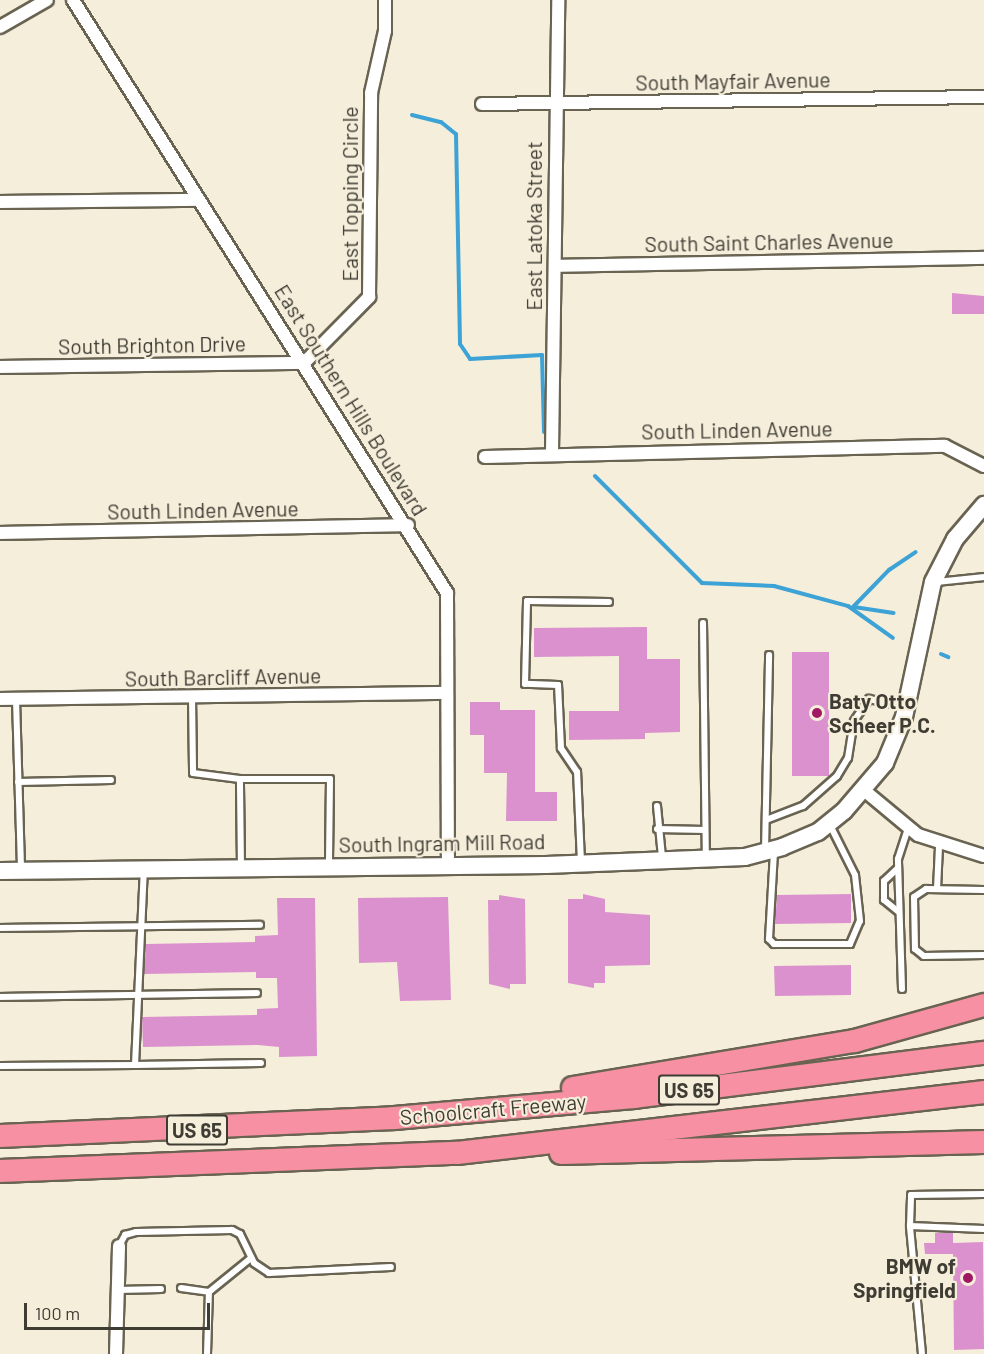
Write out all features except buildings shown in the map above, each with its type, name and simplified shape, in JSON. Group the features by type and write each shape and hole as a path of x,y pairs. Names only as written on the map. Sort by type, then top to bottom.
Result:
{"highway":[{"path":"394,1118 770,1058 984,1005"},
{"name":"Schoolcraft Freeway","path":"0,1136 394,1118 634,1097 984,1053"},
{"name":"Schoolcraft Freeway","path":"0,1171 457,1154 984,1092"},
{"path":"457,1154 984,1142"}],"street":[{"path":"0,27 47,0"},
{"name":"East Southern Hills Boulevard","path":"73,0 408,525 447,593 448,865"},
{"name":"East Topping Circle","path":"304,363 369,297 371,93 385,31 385,0"},
{"name":"East Latoka Street","path":"552,452 555,266 553,104 558,0"},
{"name":"South Mayfair Avenue","path":"482,104 984,97"},
{"path":"0,202 199,200"},
{"name":"South Saint Charles Avenue","path":"555,266 984,258"},
{"name":"South Brighton Drive","path":"0,367 304,363"},
{"name":"South Linden Avenue","path":"484,457 552,452 945,446 982,460"},
{"name":"South Ingram Mill Road","path":"0,871 581,862 706,856 770,850 829,823 864,791 892,748 906,707 933,582 955,539 984,505"},
{"name":"South Linden Avenue","path":"0,533 408,525"},
{"name":"South Barcliff Avenue","path":"0,699 447,693"},
{"path":"864,791 908,828 939,846 984,856"},
{"path":"116,1354 119,1246"}],"lane":[{"path":"933,582 984,577"},
{"path":"581,862 577,772 561,748 558,685 525,684 527,600 609,602"},
{"path":"704,623 706,856"},
{"path":"769,655 766,820 770,850 769,939 774,944 850,944 860,921 855,874 829,823"},
{"path":"192,696 193,773 240,779 330,779 329,867"},
{"path":"16,699 21,871"},
{"path":"766,820 803,806 837,776 848,758 847,737 869,699 906,707"},
{"path":"240,779 241,868"},
{"path":"18,782 111,780"},
{"path":"657,806 657,829 662,857"},
{"path":"902,989 898,868 908,828"},
{"path":"657,829 705,830"},
{"path":"937,889 939,846"},
{"path":"898,868 884,881 884,900 899,912"},
{"path":"135,1065 138,926 144,869"},
{"path":"899,897 914,897 937,889 984,890"},
{"path":"914,897 915,949 924,956 984,955"},
{"path":"0,928 260,924"},
{"path":"0,997 257,993"},
{"path":"0,1066 261,1063"},
{"path":"922,1354 910,1226 911,1195 984,1194"},
{"path":"910,1226 984,1229"},
{"path":"119,1246 125,1235 136,1233 232,1230 251,1258 269,1273 391,1267"},
{"path":"181,1288 209,1292 251,1258"},
{"path":"118,1290 161,1289"},
{"path":"207,1354 209,1292"}],"waterway":[{"path":"412,115 441,122 456,134 460,344 470,359 542,355 544,432"},
{"path":"595,476 702,583 774,586 848,606 893,638"},
{"path":"853,607 889,570 916,552"},
{"path":"854,607 894,613"},
{"path":"941,654 948,657"}],"place":[{"name":"Baty Otto Scheer P.C.","path":"817,713"},
{"name":"BMW of Springfield","path":"968,1278"}]}
